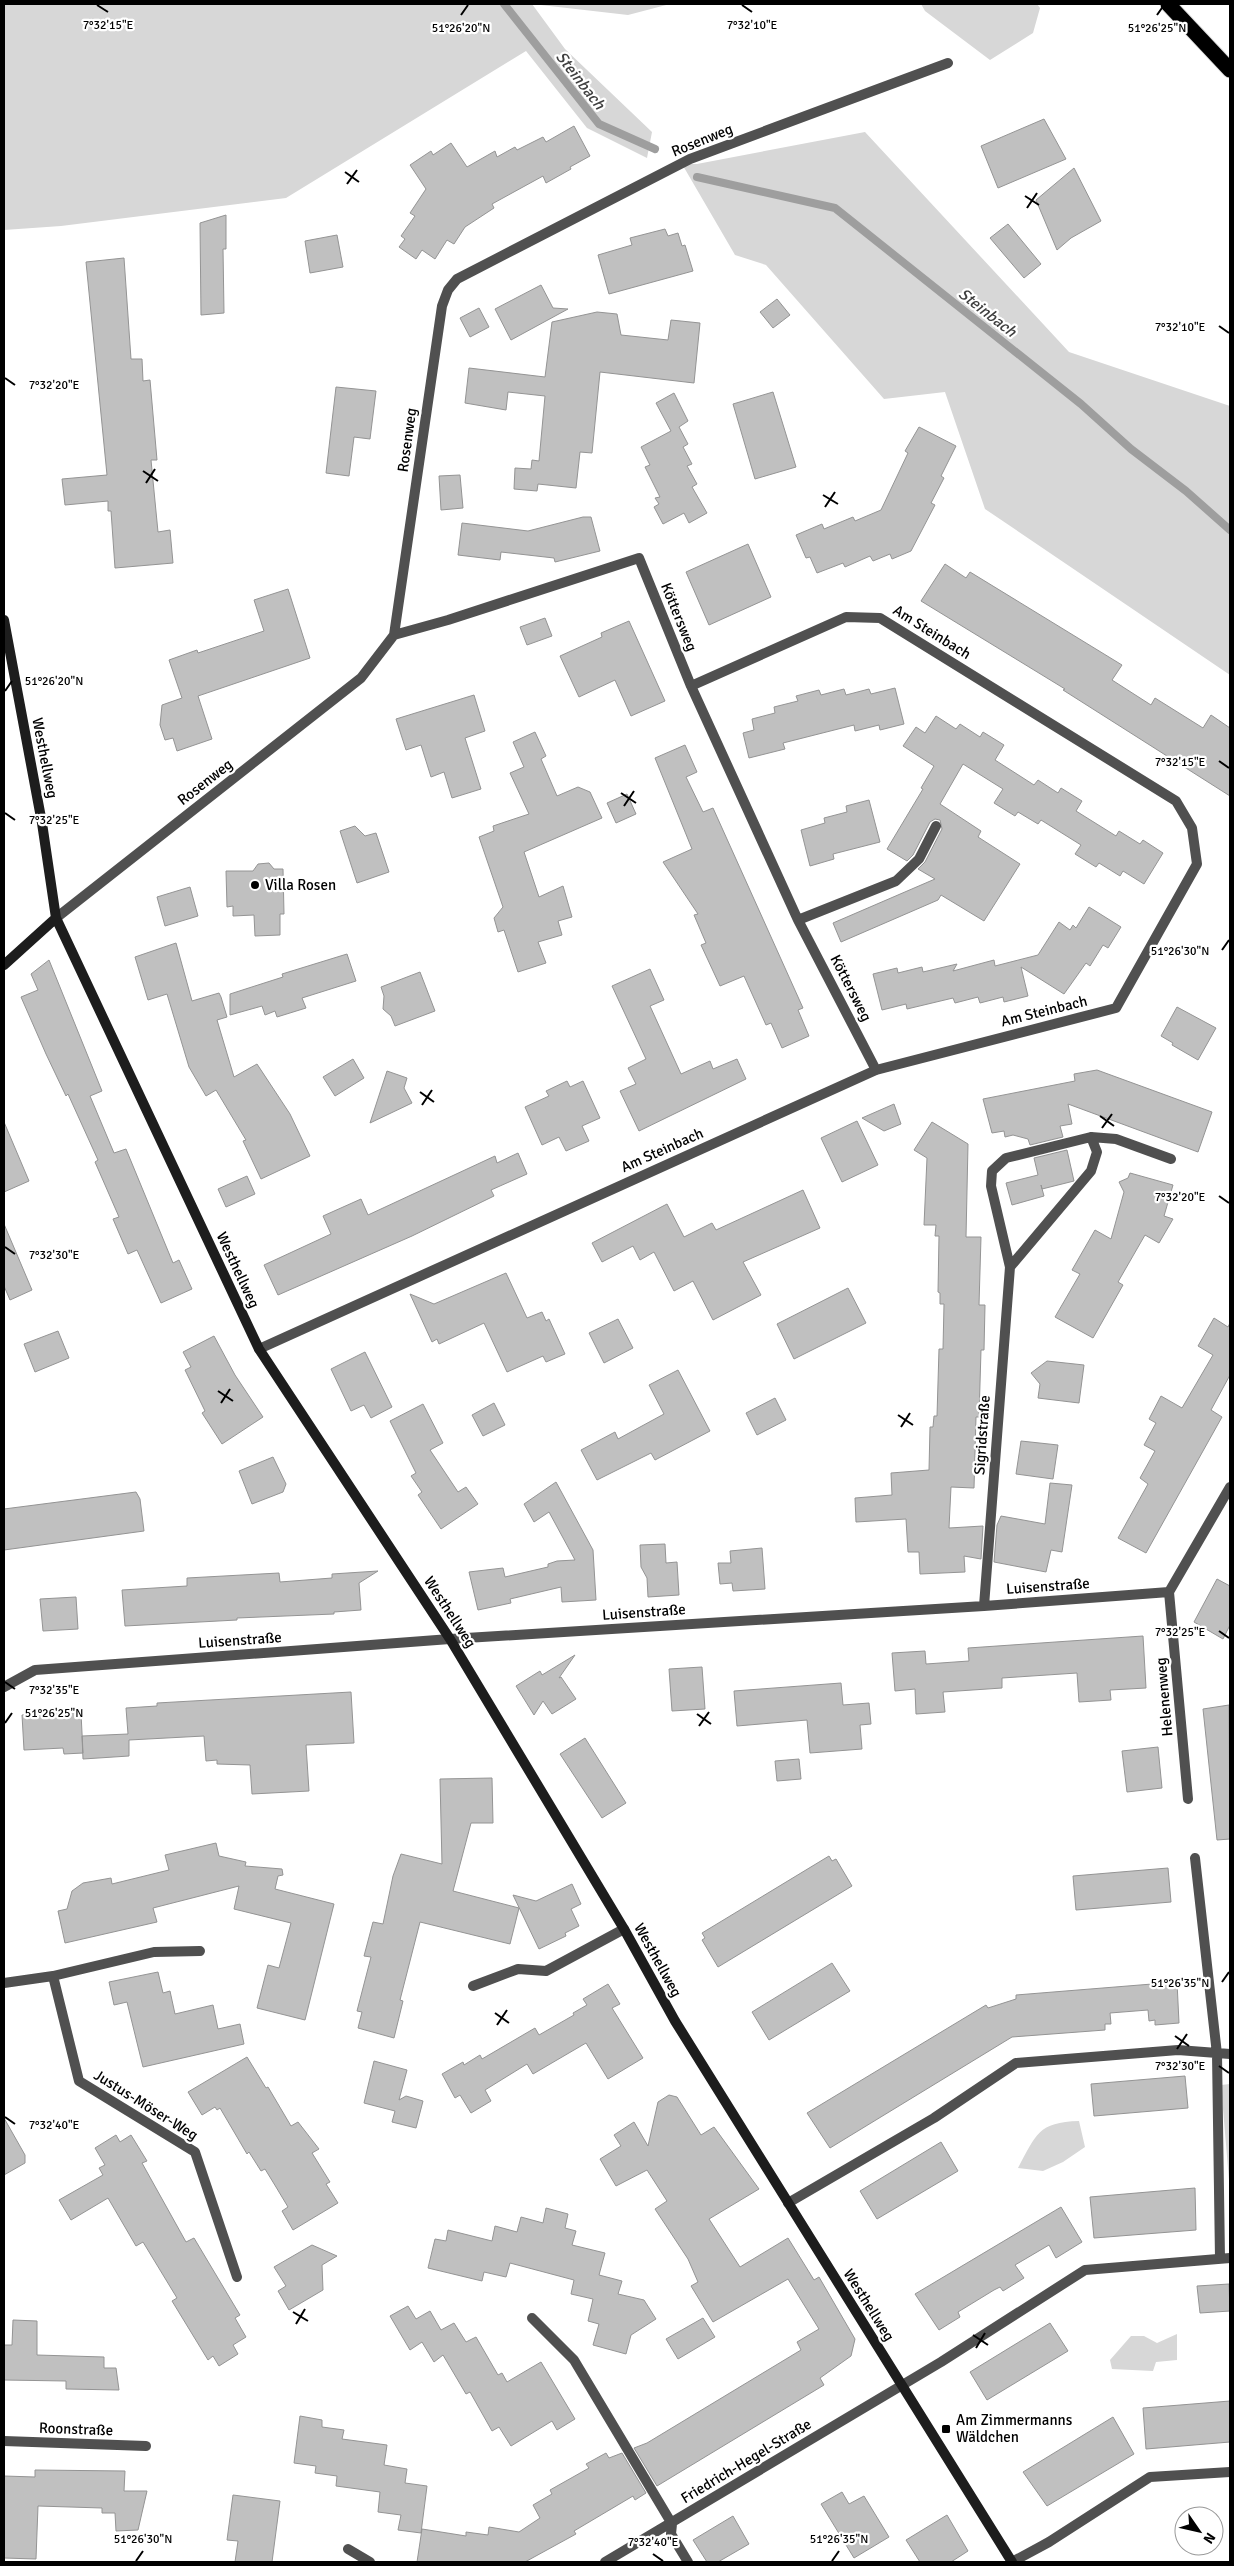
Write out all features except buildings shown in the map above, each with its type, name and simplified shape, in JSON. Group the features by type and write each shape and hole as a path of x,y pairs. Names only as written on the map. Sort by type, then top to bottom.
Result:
{"highway":[{"path":"1168,4 1230,70"}],"street":[{"name":"Rosenweg","path":"4,965 56,918 361,678 394,634 442,306 448,290 457,280 690,159 948,63"},
{"name":"Köttersweg","path":"394,634 448,620 639,558 691,686 798,920 876,1070"},
{"name":"Am Steinbach","path":"259,1349 876,1070 1116,1008 1197,864 1192,828 1176,801 880,618 846,617 691,686"},
{"name":"Westhellweg","path":"4,620 42,823 56,918 259,1349 450,1639 624,1929 676,2021 1012,2562"},
{"path":"798,920 896,881 919,859 936,826"},
{"path":"1010,1267 1091,1171 1097,1152 1091,1137"},
{"name":"Sigridstraße","path":"984,1606 1010,1267 991,1186 992,1171 1006,1158 1091,1137 1116,1139 1171,1159"},
{"path":"1169,1592 1230,1487"},
{"name":"Luisenstraße","path":"4,1687 35,1670 450,1639 984,1606 1169,1592"},
{"name":"Helenenweg","path":"1169,1592 1188,1799"},
{"path":"901,2385 941,2362 1085,2270 1225,2259 1217,2054 1195,1858"},
{"path":"473,1986 518,1969 546,1971 624,1929"},
{"path":"4,1984 53,1976 154,1952 200,1951"},
{"name":"Justus-Möser-Weg","path":"53,1976 79,2081 195,2152 237,2277"},
{"path":"788,2203 934,2118 1016,2063 1178,2050 1230,2054"},
{"path":"532,2318 574,2360 672,2524 671,2534 688,2562"},
{"name":"Friedrich-Hegel-Straße","path":"605,2562 672,2524 901,2385"},
{"name":"Roonstraße","path":"4,2441 146,2446"},
{"path":"1012,2562 1049,2542 1150,2477 1230,2472"},
{"path":"348,2549 370,2562"}],"shaded area":[{"path":"4,4 532,4 565,49 652,132 647,158 587,128 526,51 286,198 61,226 4,230"},
{"path":"532,4 670,4 628,15"},
{"path":"921,4 1037,4 1040,8 1033,33 990,60 925,11"},
{"path":"865,132 1069,352 1230,406 1230,675 985,509 945,392 884,399 766,265 735,255 682,164 697,164"},
{"path":"1230,2084 1230,2192 1221,2085"},
{"path":"1079,2121 1085,2147 1063,2162 1043,2171 1018,2168 1029,2147 1040,2132 1055,2124"},
{"path":"1177,2334 1177,2360 1156,2362 1153,2371 1112,2369 1110,2360 1131,2336 1144,2336 1157,2343"}],"waterway":[{"name":"Steinbach","path":"504,4 599,124 655,149"},
{"name":"Steinbach","path":"697,177 835,208 1081,404 1131,449 1186,491 1230,530"}],"place":[{"name":"Villa Rosen","path":"255,885"},
{"name":"Am Zimmermanns Wäldchen","path":"946,2429"}]}
